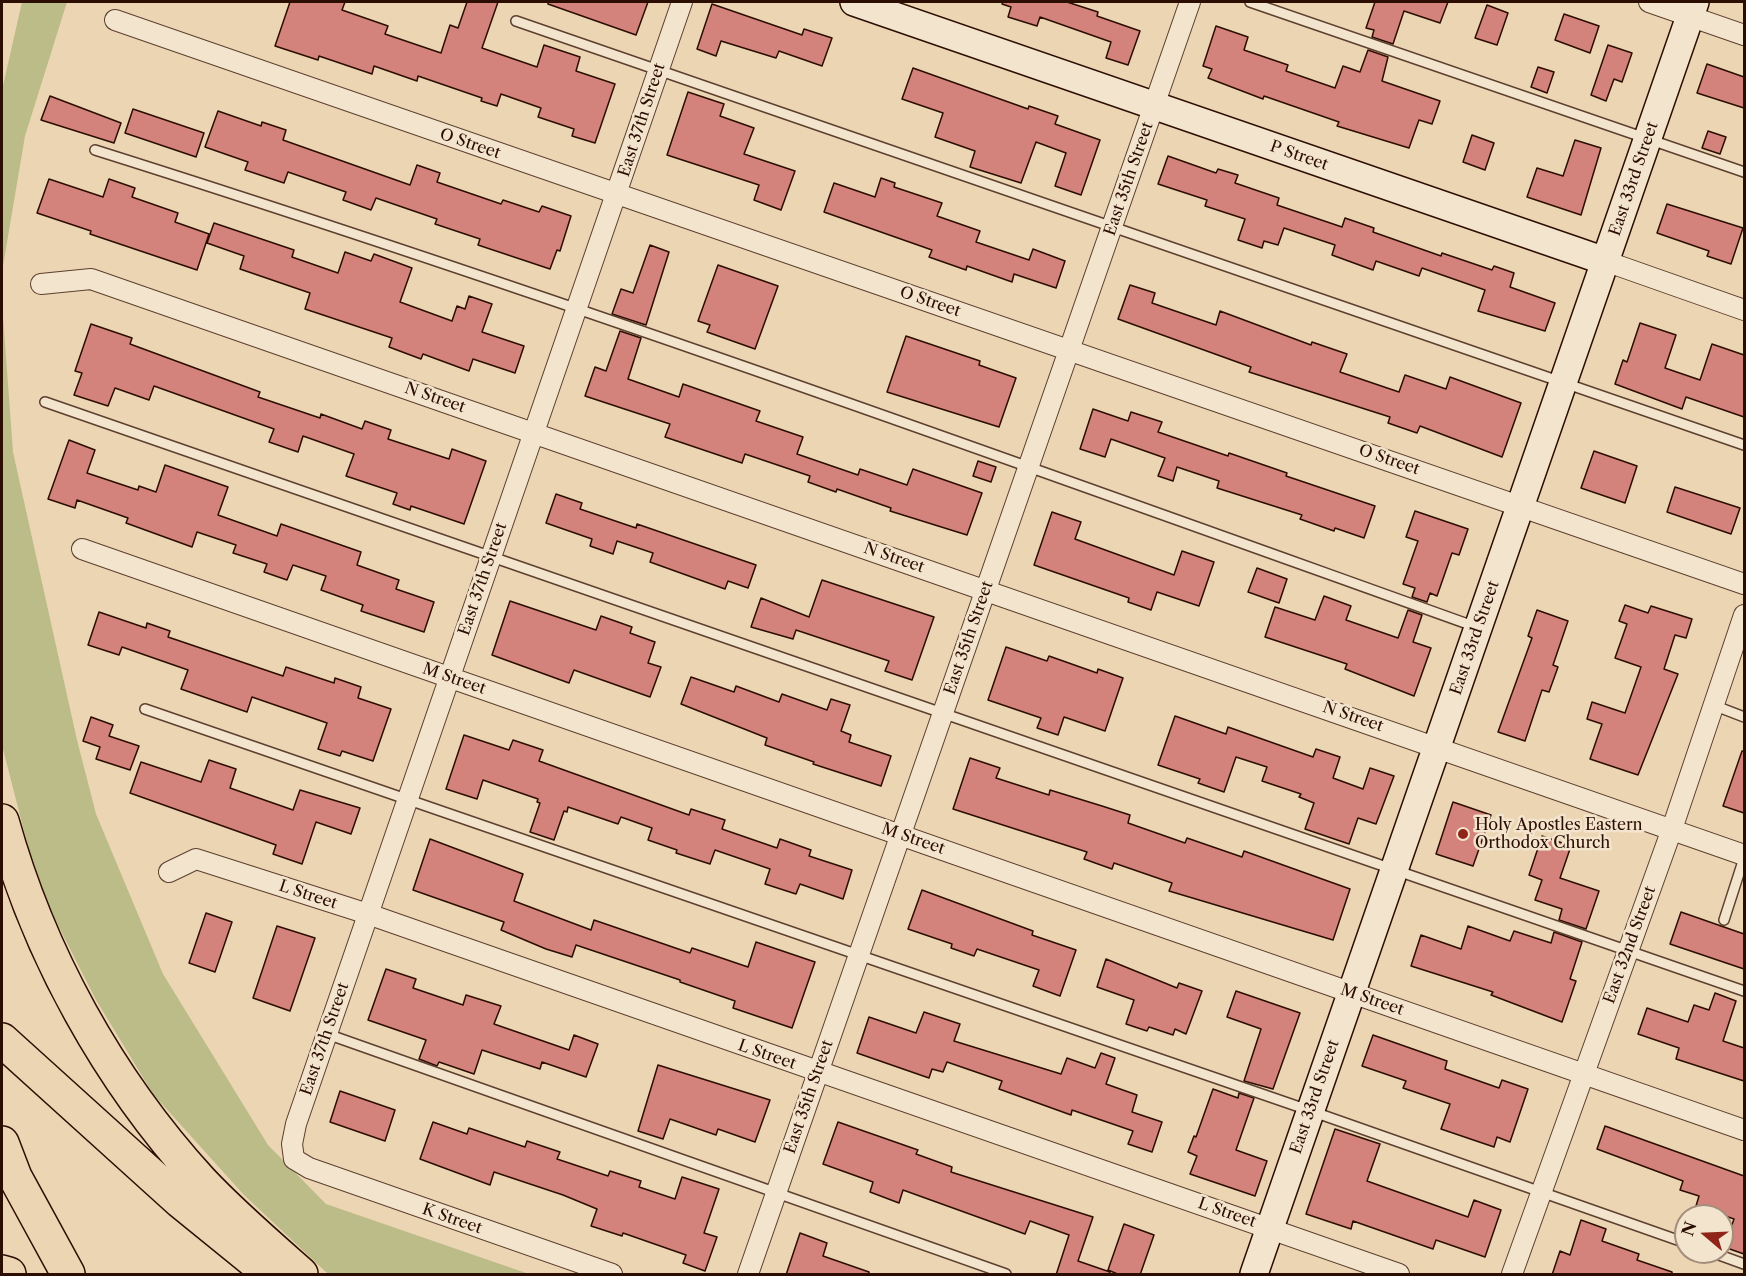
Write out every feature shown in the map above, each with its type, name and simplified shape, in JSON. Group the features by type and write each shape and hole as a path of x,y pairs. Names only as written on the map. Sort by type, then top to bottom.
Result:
{"highway":[{"path":"2,821 35,920 73,1001 112,1065 148,1117 201,1181 301,1275"},
{"path":"2,1040 180,1201 270,1275"},
{"path":"2,1143 15,1177 68,1275"},
{"path":"2,1272 9,1275"}],"street":[{"name":"East 37th Street","path":"294,1159 292,1144 296,1124 682,2"},
{"name":"P Street","path":"854,2 1744,310"},
{"name":"East 35th Street","path":"747,1275 1071,351 1190,2"},
{"path":"1649,2 1693,9 1744,35"},
{"name":"East 33rd Street","path":"1254,1275 1693,9"},
{"name":"O Street","path":"115,20 1744,584"},
{"name":"N Street","path":"41,284 91,279 1437,746 1744,856"},
{"name":"M Street","path":"82,549 1744,1130"},
{"name":"East 32nd Street","path":"1512,1275 1672,829 1744,615"},
{"name":"L Street","path":"169,872 196,859 368,914 1400,1275"},
{"name":"K Street","path":"294,1159 330,1176 612,1275"}],"lane":[{"path":"1250,2 1744,172"},
{"path":"516,21 1744,445"},
{"path":"95,150 279,208 1029,466 1478,627"},
{"path":"45,402 1744,992"},
{"path":"1713,705 1744,717"},
{"path":"145,709 1311,1111 1674,1239"},
{"path":"1724,920 1744,856"},
{"path":"327,1034 1006,1275"}],"green space":[{"path":"22,2 67,2 25,136 2,272 2,90"},
{"path":"2,303 13,452 77,740 96,814 163,974 268,1145 326,1204 529,1274 328,1274 244,1195 153,1094 96,1000 38,886 2,745"}],"building":[{"path":"290,2 345,2 342,10 388,26 385,34 441,53 450,25 458,28 467,2 498,2 482,48 537,67 544,45 580,57 576,71 615,84 595,143 572,136 574,129 538,117 541,108 501,94 497,106 481,101 482,98 418,76 417,81 374,66 372,74 319,56 318,60 275,46"},
{"path":"548,2 648,2 636,35 548,4"},
{"path":"1003,2 1067,2 1098,12 1097,16 1140,31 1128,65 1106,58 1111,42 1040,17 1037,26 1008,17 1011,7 1002,4"},
{"path":"1375,2 1448,2 1440,23 1404,11 1393,44 1372,37 1374,30 1366,28"},
{"path":"712,4 802,35 804,29 832,38 822,66 779,51 776,58 721,41 716,56 697,49"},
{"path":"1487,5 1508,13 1497,45 1475,38"},
{"path":"1564,14 1599,26 1590,53 1555,40"},
{"path":"1216,26 1248,37 1244,50 1288,65 1286,71 1335,88 1343,66 1360,72 1368,50 1388,57 1382,81 1440,101 1432,124 1419,120 1409,148 1337,126 1339,122 1264,96 1263,99 1208,78 1212,69 1203,66"},
{"path":"1608,45 1632,53 1622,82 1614,79 1606,101 1591,95"},
{"path":"1707,64 1744,77 1744,108 1697,93"},
{"path":"1538,67 1554,72 1547,93 1531,87"},
{"path":"913,68 1028,109 1029,106 1058,116 1055,124 1100,140 1081,195 1055,186 1066,153 1036,142 1021,183 970,167 975,151 935,137 943,113 902,99"},
{"path":"688,92 724,104 720,116 754,128 744,154 795,171 781,210 754,200 759,185 667,155"},
{"path":"50,96 121,123 114,143 41,120"},
{"path":"133,109 204,133 196,157 125,133"},
{"path":"218,111 261,126 262,122 286,130 283,140 410,185 417,165 440,173 437,182 501,204 503,200 539,212 542,206 571,216 560,251 557,250 550,269 478,245 480,239 435,224 437,219 376,198 371,210 343,200 346,192 288,172 284,183 245,170 248,162 205,147"},
{"path":"1708,131 1726,137 1720,154 1702,148"},
{"path":"1472,135 1494,143 1485,170 1463,162"},
{"path":"1575,140 1601,148 1581,215 1527,197 1537,168 1563,176"},
{"path":"1168,156 1216,173 1218,169 1238,175 1235,183 1279,198 1277,205 1342,227 1345,218 1374,228 1373,232 1441,256 1442,253 1492,270 1494,266 1514,273 1510,287 1555,303 1545,331 1478,311 1485,290 1422,268 1419,276 1376,261 1373,270 1332,255 1335,245 1284,228 1278,245 1264,241 1262,248 1238,240 1245,219 1205,206 1207,200 1158,184"},
{"path":"881,178 895,183 894,187 942,203 937,216 980,231 976,242 1029,260 1033,249 1065,261 1056,288 1014,274 1012,282 967,266 966,270 929,257 932,250 824,212 834,183 875,197"},
{"path":"49,179 103,197 109,179 135,188 132,197 178,213 175,222 209,234 197,270 90,234 91,231 37,213"},
{"path":"1667,204 1743,228 1731,264 1707,256 1709,251 1657,233"},
{"path":"214,223 294,250 292,257 338,273 345,252 371,261 374,254 412,268 400,302 452,321 457,306 465,309 469,296 492,304 482,332 524,346 515,373 473,359 469,371 423,354 421,359 389,347 392,338 305,309 310,293 240,269 244,256 207,243"},
{"path":"650,245 669,252 646,325 612,314 621,289 633,293"},
{"path":"718,265 778,286 755,349 707,332 710,325 698,321"},
{"path":"1130,285 1155,293 1152,303 1216,325 1220,311 1311,345 1312,342 1347,354 1340,372 1399,392 1405,375 1446,389 1450,377 1521,403 1502,457 1420,426 1417,433 1388,423 1390,417 1249,372 1251,367 1118,319"},
{"path":"1640,323 1676,335 1665,368 1700,380 1712,344 1744,355 1744,417 1686,397 1682,409 1615,384 1623,360 1627,362"},
{"path":"91,324 132,338 130,344 260,392 258,397 320,418 321,414 362,429 365,421 391,430 388,439 449,459 452,449 486,461 464,524 411,506 410,510 393,504 397,493 346,476 354,454 303,436 298,452 269,442 274,429 154,386 149,400 115,388 108,406 74,395 82,373 75,371"},
{"path":"620,331 641,338 628,379 679,397 683,384 760,411 756,421 803,437 797,454 858,475 860,469 907,485 913,469 982,493 967,535 890,511 891,508 837,489 836,492 808,482 810,476 745,454 742,463 665,437 670,424 585,396 595,367 606,371"},
{"path":"906,336 980,361 979,365 1016,378 999,427 887,392"},
{"path":"1093,409 1128,421 1131,412 1162,422 1158,432 1228,456 1229,453 1287,473 1286,476 1375,506 1364,538 1335,528 1334,531 1300,519 1302,515 1217,488 1219,481 1177,467 1173,481 1158,476 1165,458 1111,439 1105,457 1080,449"},
{"path":"69,440 95,450 87,473 138,490 139,486 156,492 165,465 228,487 218,515 277,536 281,524 361,552 357,565 399,580 396,589 434,602 424,632 361,611 363,605 321,590 326,576 293,565 287,580 264,572 267,564 233,553 236,545 197,532 192,547 126,523 128,518 77,500 75,508 48,499"},
{"path":"1594,451 1637,466 1625,503 1581,488"},
{"path":"978,461 996,467 991,482 973,476"},
{"path":"1675,487 1740,508 1731,534 1667,512"},
{"path":"556,494 582,503 580,509 636,528 637,524 756,565 748,588 728,581 725,589 650,562 653,553 617,541 613,554 590,546 592,539 546,523"},
{"path":"1415,511 1468,529 1459,555 1452,553 1437,596 1430,593 1427,602 1412,597 1415,588 1403,584 1418,541 1406,537"},
{"path":"1052,512 1081,522 1075,539 1174,575 1182,551 1214,562 1199,606 1157,592 1151,610 1128,602 1129,598 1034,565"},
{"path":"1257,568 1287,579 1279,603 1248,592"},
{"path":"822,580 934,617 912,680 885,671 889,661 796,630 793,639 751,627 761,598 809,617"},
{"path":"1324,596 1351,606 1346,620 1398,638 1408,610 1422,615 1413,642 1431,648 1414,696 1345,669 1347,664 1265,637 1275,607 1315,620"},
{"path":"510,601 596,630 601,616 632,627 630,633 655,642 648,663 661,667 650,697 574,670 569,683 492,655"},
{"path":"1625,605 1648,613 1651,606 1692,619 1686,638 1675,635 1664,669 1678,674 1638,775 1590,759 1602,724 1587,719 1592,702 1625,713 1641,667 1615,658 1627,624 1619,621"},
{"path":"1537,610 1568,621 1553,665 1558,667 1549,692 1542,690 1525,741 1498,732 1532,638 1528,636"},
{"path":"99,612 146,628 147,623 170,631 168,637 283,676 286,667 334,683 335,678 361,687 358,698 391,709 373,761 342,751 340,756 318,749 327,723 252,697 247,712 181,689 188,670 122,647 119,655 88,645"},
{"path":"1006,647 1047,661 1049,656 1097,673 1098,669 1123,678 1105,731 1064,717 1058,735 1037,728 1041,718 988,700"},
{"path":"691,677 734,692 736,686 779,702 782,694 827,710 831,699 850,705 841,731 851,735 849,742 891,756 881,786 813,764 814,762 765,745 767,738 681,704"},
{"path":"1175,716 1226,734 1228,727 1313,757 1316,749 1340,757 1333,778 1363,789 1370,768 1394,776 1376,824 1358,818 1349,844 1305,829 1314,803 1299,797 1301,794 1262,781 1267,767 1236,757 1224,792 1198,783 1200,779 1158,765"},
{"path":"91,717 113,725 109,736 139,746 130,770 96,759 100,747 83,741"},
{"path":"464,735 509,750 513,740 543,750 539,761 689,815 691,809 725,820 722,829 777,848 780,839 811,850 809,856 852,870 843,899 800,884 796,894 765,884 770,869 715,850 710,864 676,853 677,850 648,840 652,828 621,817 618,824 568,807 567,812 564,811 554,840 530,832 540,803 537,802 538,799 483,780 477,799 446,789"},
{"path":"1742,751 1744,751 1744,813 1723,806"},
{"path":"970,758 1000,768 996,778 1049,795 1050,790 1130,815 1128,823 1185,843 1187,838 1242,857 1244,851 1350,889 1333,940 1169,891 1172,883 1114,863 1112,869 1084,859 1087,852 953,809"},
{"path":"209,760 236,769 230,788 293,810 300,790 360,808 351,834 316,822 302,864 273,854 276,845 130,793 141,762 201,782"},
{"name":"Holy Apostles Eastern Orthodox Church","path":"1453,802 1491,815 1473,866 1436,854"},
{"path":"1542,836 1571,846 1560,878 1599,891 1586,929 1559,920 1562,909 1535,900 1542,880 1529,875"},
{"path":"430,839 523,874 514,901 591,930 594,920 690,953 692,948 748,967 756,942 815,962 792,1028 733,1008 735,1001 576,945 572,957 546,949 501,930 504,922 413,890"},
{"path":"922,890 1033,931 1032,935 1076,950 1060,996 1033,986 1039,970 977,949 974,956 951,948 952,944 908,929"},
{"path":"1681,912 1744,934 1744,969 1670,944"},
{"path":"206,913 232,922 215,972 189,963"},
{"path":"277,926 315,938 290,1011 253,998"},
{"path":"1468,926 1510,941 1514,931 1551,943 1554,932 1582,942 1570,979 1576,981 1562,1022 1491,995 1493,992 1411,966 1421,935 1461,949"},
{"path":"1106,959 1177,988 1179,983 1202,991 1186,1034 1175,1029 1173,1035 1149,1027 1147,1031 1126,1024 1134,1000 1097,987"},
{"path":"386,969 416,979 413,988 463,1005 466,995 501,1006 494,1024 569,1050 574,1035 598,1044 586,1077 542,1062 540,1069 482,1050 474,1074 439,1062 437,1066 419,1059 426,1040 368,1020"},
{"path":"1236,991 1300,1013 1273,1089 1244,1081 1261,1029 1227,1017"},
{"path":"1715,993 1736,1001 1723,1041 1744,1048 1744,1081 1676,1059 1679,1048 1638,1034 1647,1008 1688,1022 1694,1005 1709,1010"},
{"path":"924,1012 960,1024 954,1041 1061,1074 1067,1058 1095,1068 1101,1053 1115,1058 1106,1084 1137,1095 1132,1112 1162,1122 1152,1152 1128,1144 1133,1131 1072,1110 1071,1115 999,1089 1002,1081 947,1062 943,1072 932,1069 929,1078 857,1053 869,1017 916,1033"},
{"path":"1373,1035 1447,1061 1445,1069 1499,1088 1502,1080 1528,1089 1510,1142 1497,1137 1494,1147 1441,1129 1450,1104 1403,1088 1406,1081 1362,1066"},
{"path":"658,1065 770,1100 755,1142 718,1129 716,1135 670,1119 663,1139 638,1131"},
{"path":"1213,1089 1238,1098 1239,1093 1254,1098 1236,1150 1267,1161 1255,1196 1190,1174 1197,1156 1188,1152 1194,1136 1196,1137"},
{"path":"340,1091 395,1110 385,1141 330,1122"},
{"path":"433,1122 467,1134 469,1128 525,1147 527,1141 560,1152 557,1159 608,1176 610,1171 641,1181 639,1187 675,1199 682,1177 719,1189 704,1233 717,1237 705,1271 683,1263 686,1255 623,1233 622,1236 591,1226 597,1209 563,1195 494,1172 490,1185 420,1159"},
{"path":"838,1122 918,1150 916,1154 952,1167 951,1172 1093,1217 1078,1261 1110,1272 1109,1275 1056,1275 1069,1235 1030,1221 1025,1234 903,1190 899,1203 870,1192 873,1182 823,1164"},
{"path":"1605,1126 1744,1176 1744,1254 1734,1250 1734,1204 1697,1204 1699,1196 1680,1190 1683,1181 1597,1149"},
{"path":"1335,1129 1380,1144 1367,1181 1468,1217 1474,1200 1501,1210 1485,1257 1436,1240 1433,1249 1353,1221 1351,1229 1306,1214"},
{"path":"1581,1220 1606,1229 1602,1241 1639,1254 1637,1260 1672,1272 1672,1275 1552,1275 1560,1251 1570,1255"},
{"path":"1124,1224 1154,1235 1140,1275 1120,1275 1108,1270"},
{"path":"800,1233 827,1243 823,1256 869,1272 869,1275 786,1275"}],"place":[{"name":"Holy Apostles Eastern Orthodox Church","path":"1463,834"}]}
